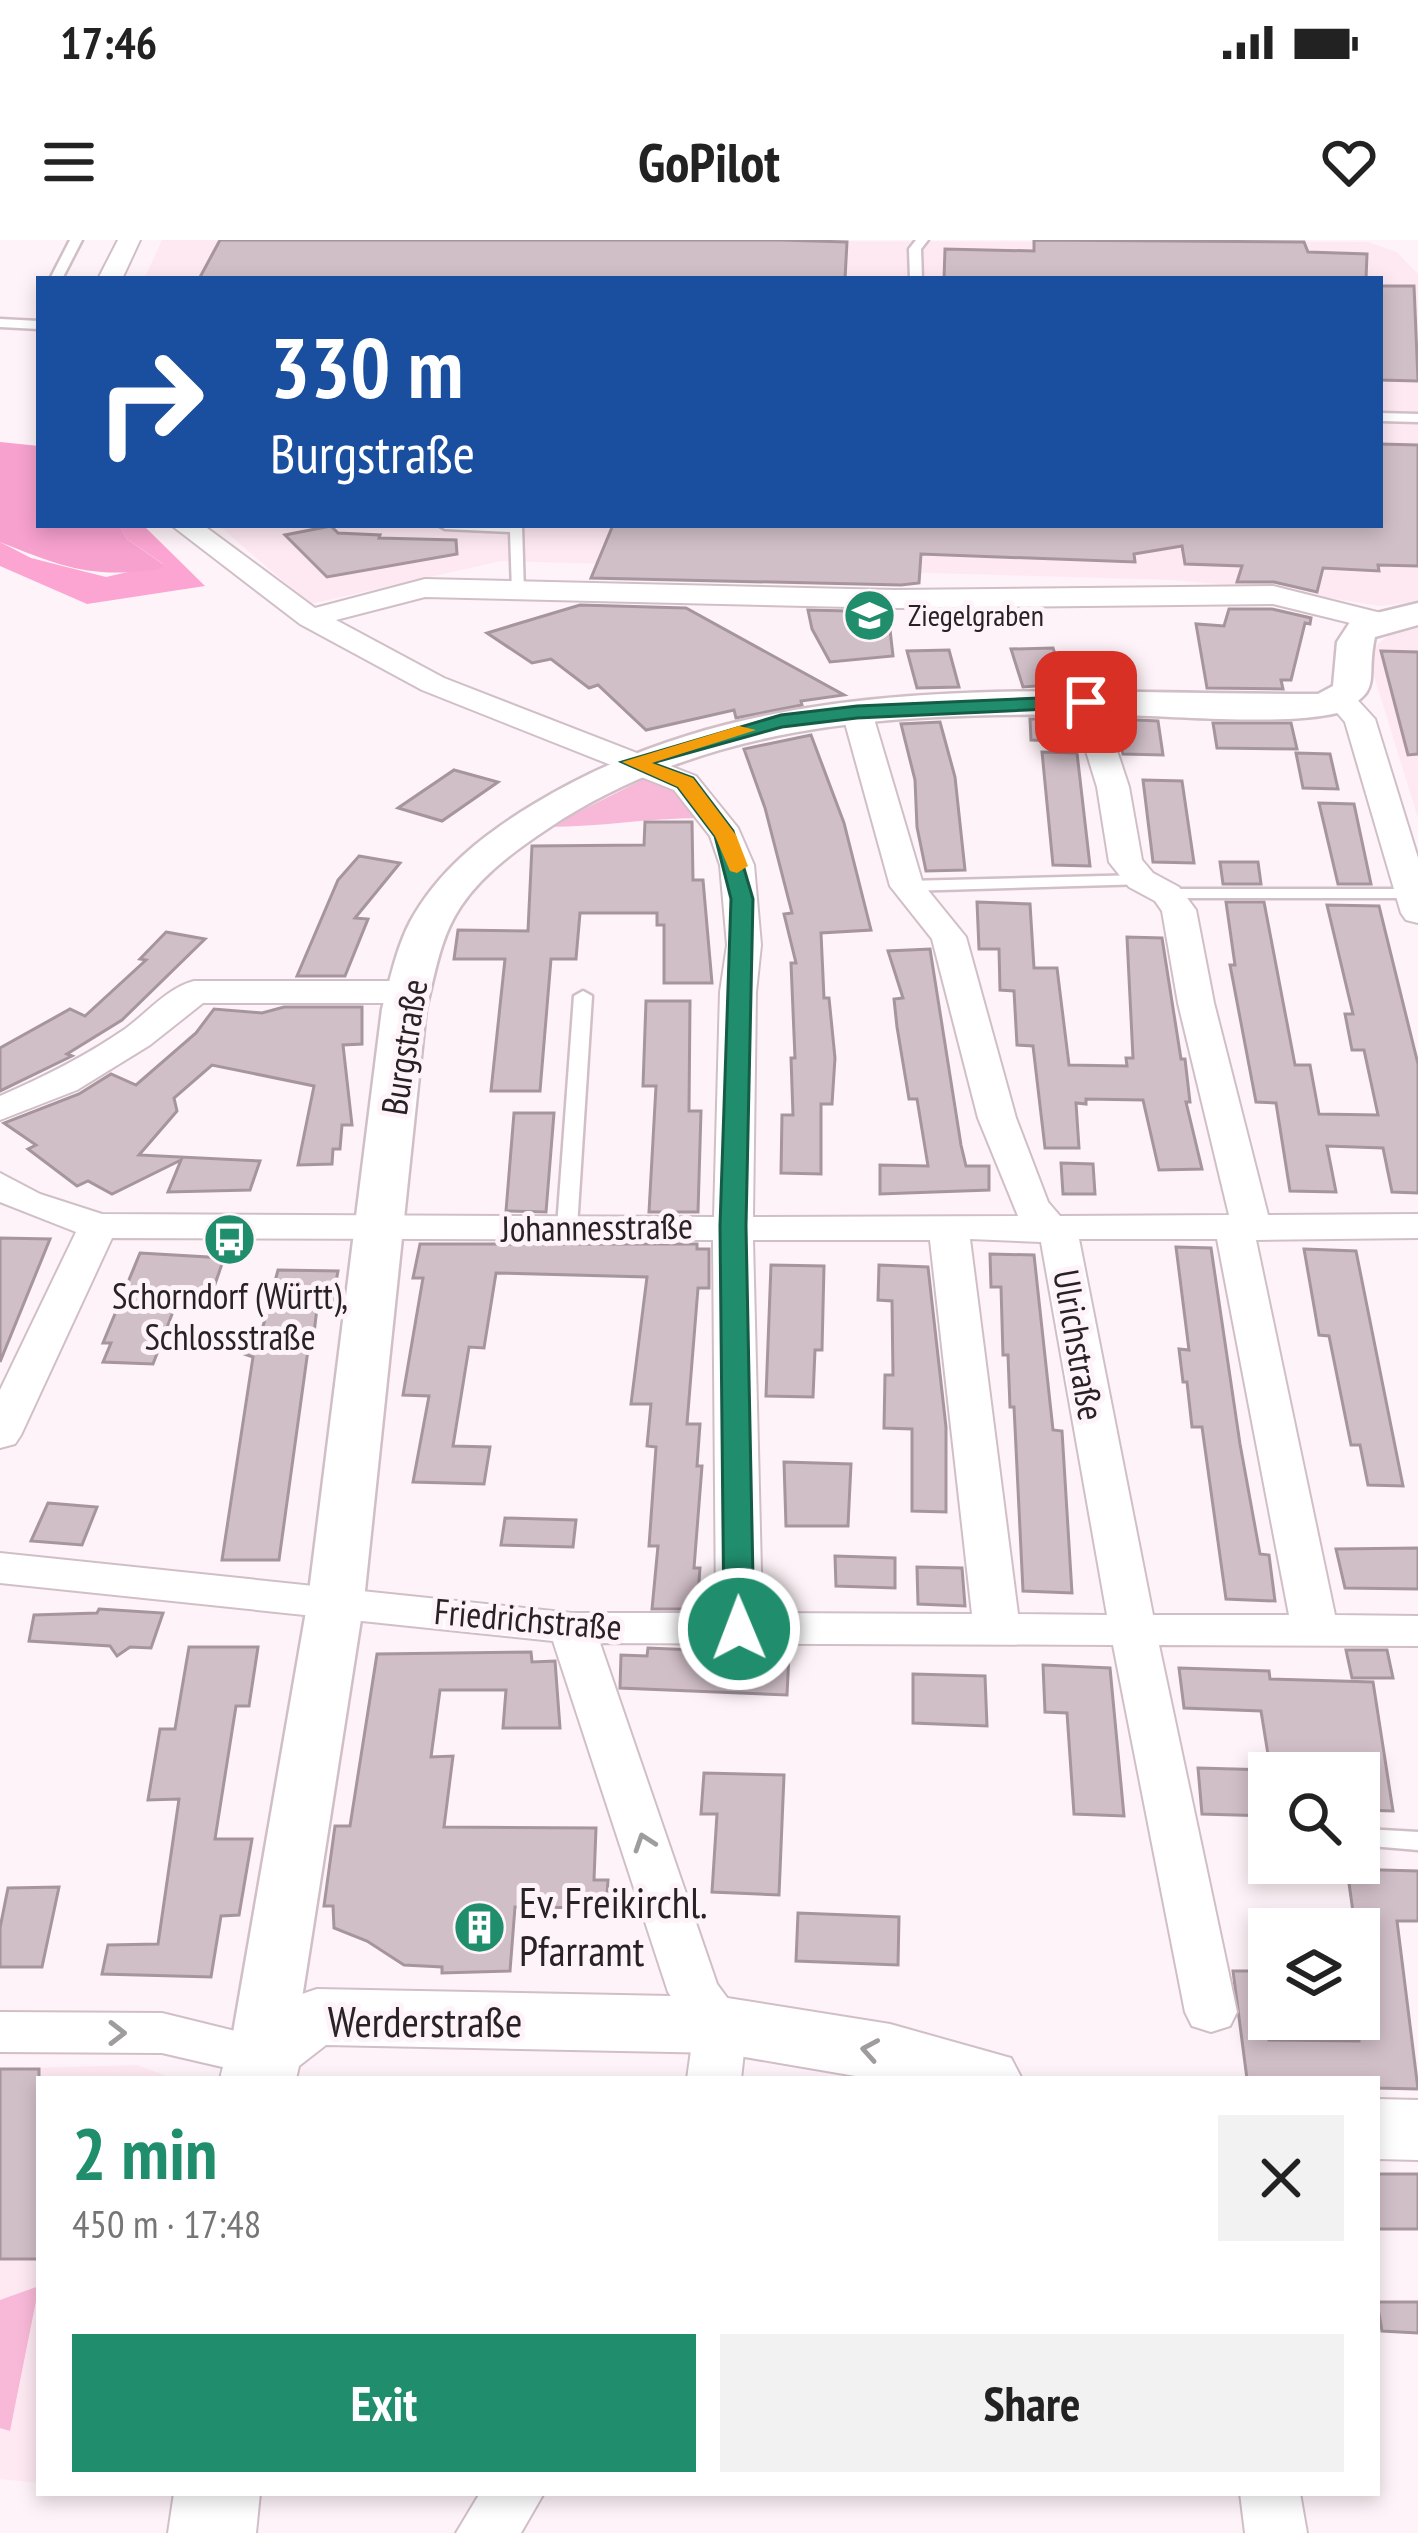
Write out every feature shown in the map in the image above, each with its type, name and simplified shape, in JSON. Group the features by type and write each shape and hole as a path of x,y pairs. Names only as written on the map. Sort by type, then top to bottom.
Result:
{"main road":[{"name":"Werderstraße","path":"284,2058 890,2054 973,2076"},
{"path":"1380,2129 1418,2129"},
{"path":"212,2533 218,2496"}],"street":[{"path":"111,276 129,240"},
{"path":"189,528 310,618 433,684 685,783 725,835 737,866 744,945 738,992 733,1226 739,1629"},
{"path":"310,618 424,588 895,599 1273,596 1379,621 1418,614"},
{"path":"1379,621 1352,640 1351,692 1341,700 1360,719 1415,904"},
{"name":"Burgstraße","path":"284,2058 284,1928 335,1600 409,992 430,923 467,874 551,805 632,762 781,722 857,712 1086,702 1300,705 1341,700"},
{"path":"1086,702 1113,787 1126,862 1178,910 1196,1004 1250,1211 1236,1240 1315,1630"},
{"name":"Ulrichstraße","path":"857,712 907,886 949,938 997,1118 1030,1205 1060,1240 1132,1632 1211,2012"},
{"path":"0,1109 64,1082 136,1037 194,992 409,992"},
{"name":"Johannesstraße","path":"9,1197 98,1226 380,1230 1418,1226"},
{"path":"948,1225 997,1631"},
{"path":"0,1435 98,1226"},
{"name":"Friedrichstraße","path":"0,1568 572,1628 1418,1631"},
{"path":"572,1628 718,2052"},
{"name":"Werderstraße","path":"0,2032 162,2033 284,2058"},
{"path":"488,2533 512,2496"},
{"path":"1270,2496 1276,2533"}],"lane":[{"path":"58,276 76,240"},
{"path":"916,276 915,249 922,240"},
{"path":"0,323 36,323"},
{"path":"1383,416 1418,418"},
{"path":"499,528 517,529 519,591"},
{"path":"907,886 1154,887 1415,904"},
{"path":"567,1227 583,996"},
{"path":"1380,1839 1418,1840"}],"shaded area":[{"path":"162,240 1368,242 1397,252 1418,274 1418,602 1379,606 1282,590 1173,580 501,561 310,604 221,528 1383,528 1383,276 145,276"},
{"path":"0,442 36,446 36,528 121,528 127,539 164,565 136,572 96,571 60,564 0,542"},
{"path":"121,528 146,528 205,586 87,604 0,566 0,542 31,558 106,577 163,564 127,539"},
{"path":"1418,626 1418,818 1367,653 1389,635"},
{"path":"646,778 677,786 700,818 548,827"},
{"path":"137,2065 167,2076 36,2076 36,2483 0,2479 0,2069"},
{"path":"36,2287 10,2431 0,2428 0,2300"}],"building":[{"path":"220,240 847,242 845,276 201,276"},
{"path":"1034,240 1304,242 1308,252 1367,254 1366,276 944,276 945,249 1034,251"},
{"path":"1383,286 1414,286 1418,381 1383,380"},
{"path":"1383,444 1418,445 1418,566 1378,565 1379,571 1323,568 1317,592 1274,582 1237,582 1242,566 1185,564 1182,546 1134,554 1135,562 921,554 919,583 901,585 591,578 612,528 1383,528"},
{"path":"333,528 338,533 379,538 456,540 457,554 327,577 285,535"},
{"path":"580,605 686,608 844,695 736,718 734,710 646,730 598,685 589,688 551,659 532,663 487,633"},
{"path":"1229,609 1272,609 1311,618 1310,624 1305,623 1291,680 1281,680 1283,689 1207,688 1196,624 1224,626"},
{"path":"808,610 888,612 893,656 830,662 812,629"},
{"path":"1053,648 1065,684 1023,687 1011,649"},
{"path":"949,650 959,687 917,688 907,651"},
{"path":"1381,651 1418,652 1418,754 1408,755"},
{"path":"1030,719 1059,719 1061,741 1031,740"},
{"path":"1114,719 1158,721 1163,755 1123,754"},
{"path":"940,722 955,777 965,870 926,871 917,827 915,780 901,724"},
{"path":"1213,723 1291,723 1297,749 1217,748"},
{"path":"811,735 844,823 871,930 821,933 824,998 829,998 835,1058 832,1104 821,1104 821,1174 781,1173 782,1115 793,1115 791,963 796,963 784,914 792,913 744,749"},
{"path":"1042,752 1077,753 1090,866 1053,865"},
{"path":"1296,753 1330,754 1338,789 1303,788"},
{"path":"454,770 498,782 442,821 398,808"},
{"path":"1143,780 1182,781 1194,863 1153,862"},
{"path":"1319,803 1354,804 1371,884 1338,884"},
{"path":"645,822 692,822 693,880 703,880 712,983 664,983 664,925 657,925 657,913 580,913 576,959 551,959 540,1091 491,1091 505,959 454,959 458,930 528,931 532,846 644,845"},
{"path":"359,856 400,863 355,918 368,919 345,976 297,976 338,880"},
{"path":"1220,862 1258,862 1261,884 1223,884"},
{"path":"977,902 1030,904 1034,968 1057,968 1069,1065 1127,1066 1126,1058 1133,1058 1127,937 1162,938 1181,1059 1185,1059 1190,1102 1186,1102 1202,1169 1159,1170 1143,1100 1076,1103 1079,1148 1045,1148 1033,1046 1017,1045 1014,991 1000,990 999,949 979,949"},
{"path":"1226,902 1264,902 1295,1065 1310,1065 1319,1114 1378,1115 1364,1050 1352,1050 1345,1014 1353,1014 1327,905 1379,906 1418,1064 1418,1193 1392,1192 1383,1148 1327,1146 1336,1192 1290,1191 1276,1103 1256,1102 1230,965 1235,965"},
{"path":"166,932 205,939 122,1020 67,1054 72,1056 0,1091 0,1048 70,1009 85,1016 146,960 140,959"},
{"path":"930,949 966,1166 989,1166 989,1190 880,1194 880,1165 928,1166 917,1099 909,1099 894,999 903,998 888,951"},
{"path":"646,1001 690,1001 689,1111 701,1111 698,1212 649,1212 656,1086 643,1086"},
{"path":"284,1007 362,1007 362,1044 343,1045 352,1125 342,1125 340,1149 333,1149 332,1164 298,1165 314,1086 212,1065 174,1098 177,1111 139,1155 260,1161 250,1190 168,1192 181,1160 112,1194 88,1181 77,1186 28,1149 36,1145 4,1123 79,1094 111,1074 136,1085 196,1033 214,1009 262,1013"},
{"path":"514,1113 554,1113 546,1212 506,1211"},
{"path":"1061,1163 1093,1164 1095,1194 1063,1194"},
{"path":"0,1238 50,1239 0,1362"},
{"path":"420,1244 697,1244 697,1249 709,1249 709,1288 698,1288 687,1424 700,1424 697,1466 702,1466 694,1568 700,1568 697,1609 652,1609 658,1546 649,1546 656,1447 647,1446 651,1404 631,1404 647,1277 496,1273 484,1348 469,1347 453,1446 490,1447 484,1484 413,1482 429,1396 403,1395 423,1278 413,1278"},
{"path":"1176,1247 1211,1248 1240,1444 1260,1554 1269,1555 1275,1601 1226,1599 1202,1427 1192,1427 1187,1382 1183,1382 1179,1349 1189,1350"},
{"path":"1304,1249 1356,1251 1403,1486 1368,1485 1360,1445 1351,1445 1329,1336 1319,1335"},
{"path":"140,1253 224,1258 213,1290 200,1290 192,1310 174,1309 153,1364 103,1362 111,1343 103,1343"},
{"path":"990,1254 1034,1255 1053,1430 1062,1431 1072,1593 1023,1591 1014,1407 1010,1407 1008,1355 1003,1355 1001,1287 991,1287"},
{"path":"771,1265 824,1266 822,1350 815,1350 813,1397 766,1396"},
{"path":"879,1265 928,1267 946,1427 946,1512 912,1511 912,1429 884,1428 885,1375 893,1375 892,1301 878,1300"},
{"path":"278,1270 338,1271 331,1308 317,1308 312,1350 308,1350 279,1560 222,1560 253,1357 244,1354 248,1330 262,1330"},
{"path":"784,1462 851,1464 848,1526 786,1526"},
{"path":"48,1503 97,1507 82,1545 31,1541"},
{"path":"505,1518 576,1520 573,1547 501,1545"},
{"path":"1418,1548 1418,1589 1345,1588 1336,1549"},
{"path":"835,1556 895,1558 895,1588 836,1586"},
{"path":"917,1567 962,1568 965,1606 918,1604"},
{"path":"99,1609 163,1613 151,1648 130,1647 117,1656 110,1646 29,1641 34,1615 97,1613"},
{"path":"189,1647 258,1647 249,1706 236,1706 215,1839 252,1839 239,1915 221,1916 211,1977 102,1974 108,1945 158,1944 179,1799 148,1800 160,1729 175,1729"},
{"path":"648,1648 789,1654 787,1695 620,1688 621,1655 647,1656"},
{"path":"1346,1650 1387,1650 1393,1678 1352,1678"},
{"path":"531,1652 532,1662 555,1661 560,1728 503,1728 506,1690 440,1690 431,1757 453,1756 444,1827 596,1828 594,1880 608,1880 606,1908 515,1907 510,1971 442,1973 442,1967 404,1965 367,1941 334,1928 333,1906 324,1906 335,1826 350,1826 377,1654"},
{"path":"1043,1665 1110,1668 1124,1816 1074,1814 1067,1713 1045,1712"},
{"path":"1179,1668 1269,1671 1270,1679 1373,1682 1393,1811 1380,1811 1380,1752 1268,1752 1261,1711 1184,1708"},
{"path":"913,1674 985,1676 987,1726 913,1723"},
{"path":"1198,1768 1248,1769 1248,1815 1202,1814"},
{"path":"704,1773 784,1775 779,1895 712,1892 717,1814 701,1814"},
{"path":"1380,1870 1418,1871 1418,1921 1397,1921 1418,2089 1380,2088 1380,2076 1247,2076 1233,1971 1248,1971 1248,2040 1380,2040 1380,1908 1352,1908 1349,1884 1380,1884"},
{"path":"59,1887 42,1967 0,1967 0,1928 8,1888"},
{"path":"798,1913 899,1917 898,1965 796,1961"},
{"path":"0,2069 39,2069 36,2259 0,2259"},
{"path":"1380,2174 1418,2174 1418,2229 1380,2229"},
{"path":"1380,2302 1418,2302 1418,2333 1382,2331"}],"slow traffic":[{"path":"737,866 725,835 685,783 632,762 746,730"}],"place":[{"name":"Ziegelgraben","path":"869,616"},
{"name":"Schorndorf (Württ), Schlossstraße","path":"230,1240"},
{"name":"Ev. Freikirchl. Pfarramt","path":"480,1927"}],"route":[{"path":"739,1629 733,1226 742,899 737,866 725,835 685,783 632,762 781,722 857,712 1086,702"}]}
